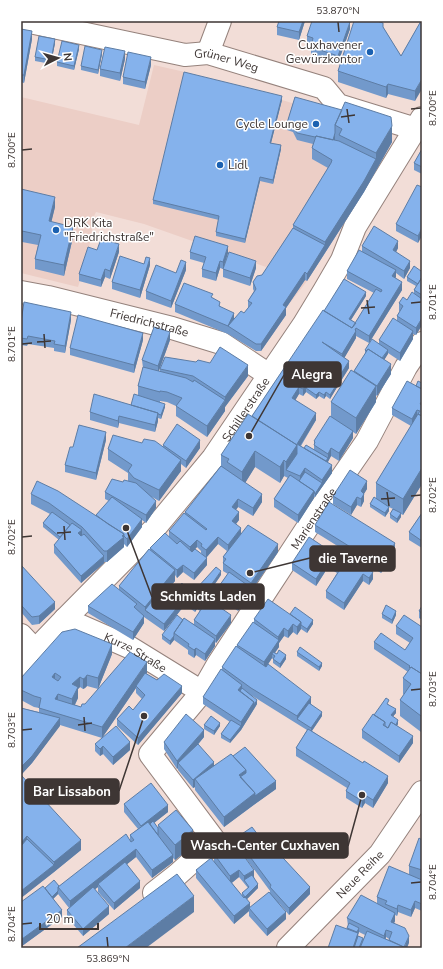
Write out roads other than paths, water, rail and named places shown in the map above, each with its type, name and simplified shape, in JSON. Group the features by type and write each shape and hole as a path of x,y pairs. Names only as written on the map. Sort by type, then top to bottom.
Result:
{"street":[{"name":"Grüner Weg","path":"25,21 185,55 208,53 324,88 338,105 419,124"},
{"path":"208,53 220,21"},
{"name":"Schillerstraße","path":"26,650 65,619 154,529 213,458 324,291 342,260 355,227 419,124"},
{"name":"Friedrichstraße","path":"21,292 48,297 164,326 221,343 269,375"},
{"name":"Marienstraße","path":"139,904 177,875 215,841 150,754 202,692 235,638 367,441 406,367 422,343"},
{"name":"Kurze Straße","path":"65,619 129,647 202,692"},
{"name":"Neue Reihe","path":"288,948 380,854 422,792"}],"place":[{"name":"Cuxhavener Gewürzkontor","path":"370,52"},
{"name":"Cycle Lounge","path":"316,124"},
{"name":"Lidl","path":"220,165"},
{"name":"DRK Kita \"Friedrichstraße\"","path":"56,230"},
{"name":"Alegra","path":"249,436"},
{"name":"Schmidts Laden","path":"126,528"},
{"name":"die Taverne","path":"250,573"},
{"name":"Bar Lissabon","path":"144,716"},
{"name":"Wasch-Center Cuxhaven","path":"362,795"}]}
